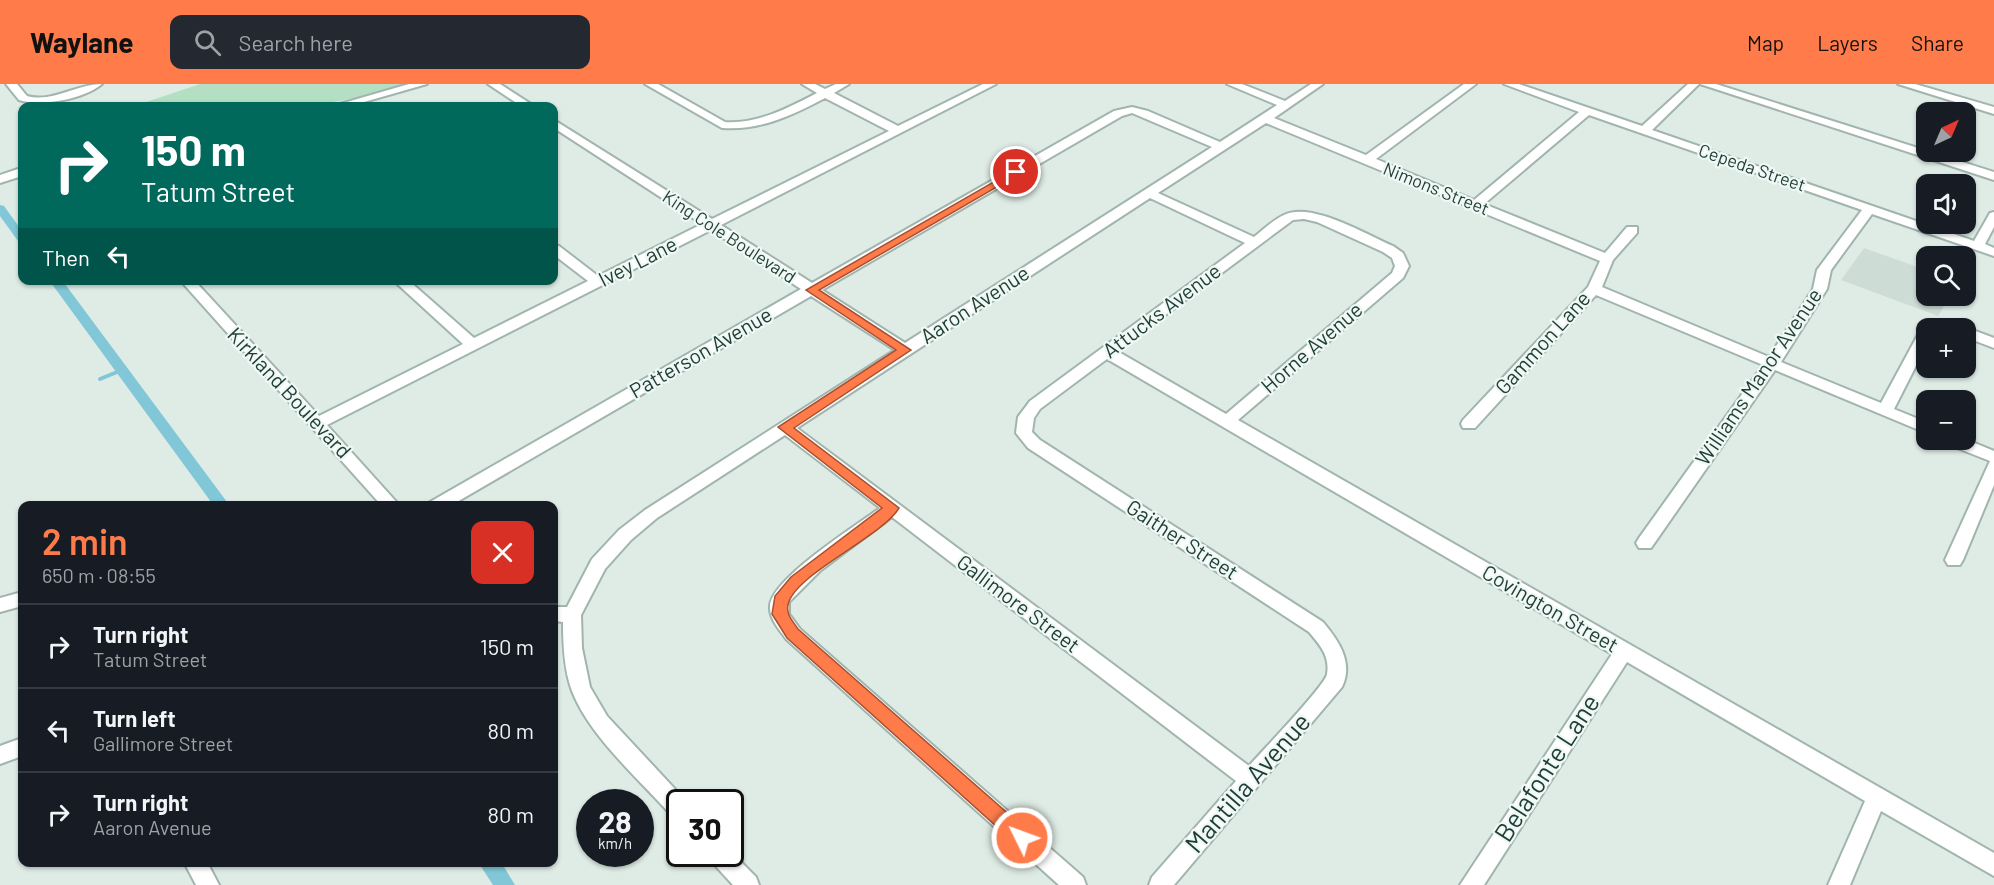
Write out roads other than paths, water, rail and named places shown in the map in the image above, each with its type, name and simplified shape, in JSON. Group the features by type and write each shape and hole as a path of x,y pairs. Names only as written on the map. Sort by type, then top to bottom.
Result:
{"street":[{"path":"11,84 22,98 34,100 54,98 97,84"},
{"path":"370,102 422,84"},
{"path":"493,84 522,102"},
{"path":"650,84 722,125 741,127 762,122 844,84"},
{"path":"807,84 898,131"},
{"name":"Ivey Lane","path":"317,423 991,84"},
{"path":"1233,84 1286,105"},
{"name":"Aaron Avenue","path":"563,615 598,564 625,535 651,514 1318,84"},
{"path":"1366,160 1471,84"},
{"name":"Cepeda Street","path":"1509,84 1994,252"},
{"path":"1644,131 1694,84"},
{"path":"1705,84 1994,176"},
{"path":"1903,84 1994,111"},
{"name":"Patterson Avenue","path":"445,501 1118,113 1132,110 1144,112 1222,147"},
{"path":"1475,205 1587,111"},
{"name":"Nimons Street","path":"1265,118 1607,259"},
{"name":"King Cole Boulevard","path":"558,126 905,350"},
{"path":"0,179 18,173"},
{"path":"1149,193 1254,242"},
{"name":"Williams Manor Avenue","path":"1645,543 1772,364 1820,289 1824,270 1869,209"},
{"name":"Attucks Avenue","path":"1035,405 1289,217 1304,215 1321,219 1388,249 1398,256 1402,266 1398,274"},
{"path":"1977,246 1994,216"},
{"name":"Gammon Lane","path":"1469,424 1594,289 1607,259 1632,230"},
{"path":"558,252 597,282"},
{"name":"Horne Avenue","path":"1227,421 1398,274"},
{"name":"Kirkland Boulevard","path":"191,285 387,501"},
{"path":"405,285 473,345"},
{"path":"1594,289 1916,424"},
{"path":"1976,337 1994,344"},
{"path":"1885,411 1916,351"},
{"name":"Covington Street","path":"1107,352 1994,865"},
{"name":"Gaither Street","path":"1035,405 1026,417 1024,433 1034,444 1316,627 1330,644 1339,665 1335,681"},
{"name":"Gallimore Street","path":"785,427 1251,780"},
{"path":"1976,450 1994,457"},
{"path":"1954,560 1994,466"},
{"path":"892,508 796,581 780,601 780,614 793,634 1075,885"},
{"path":"0,605 18,599"},
{"path":"563,615 573,648 581,688 600,722 666,795"},
{"name":"Belafonte Lane","path":"1471,885 1624,651"},
{"name":"Mantilla Avenue","path":"1160,885 1335,681"},
{"path":"0,755 18,748"},
{"path":"1839,885 1876,797"},
{"path":"198,867 208,885"},
{"path":"731,867 748,885"}],"waterway":[{"path":"0,208 18,233"},
{"path":"59,285 219,501"},
{"path":"100,379 122,370"},
{"path":"492,867 505,885"}]}
